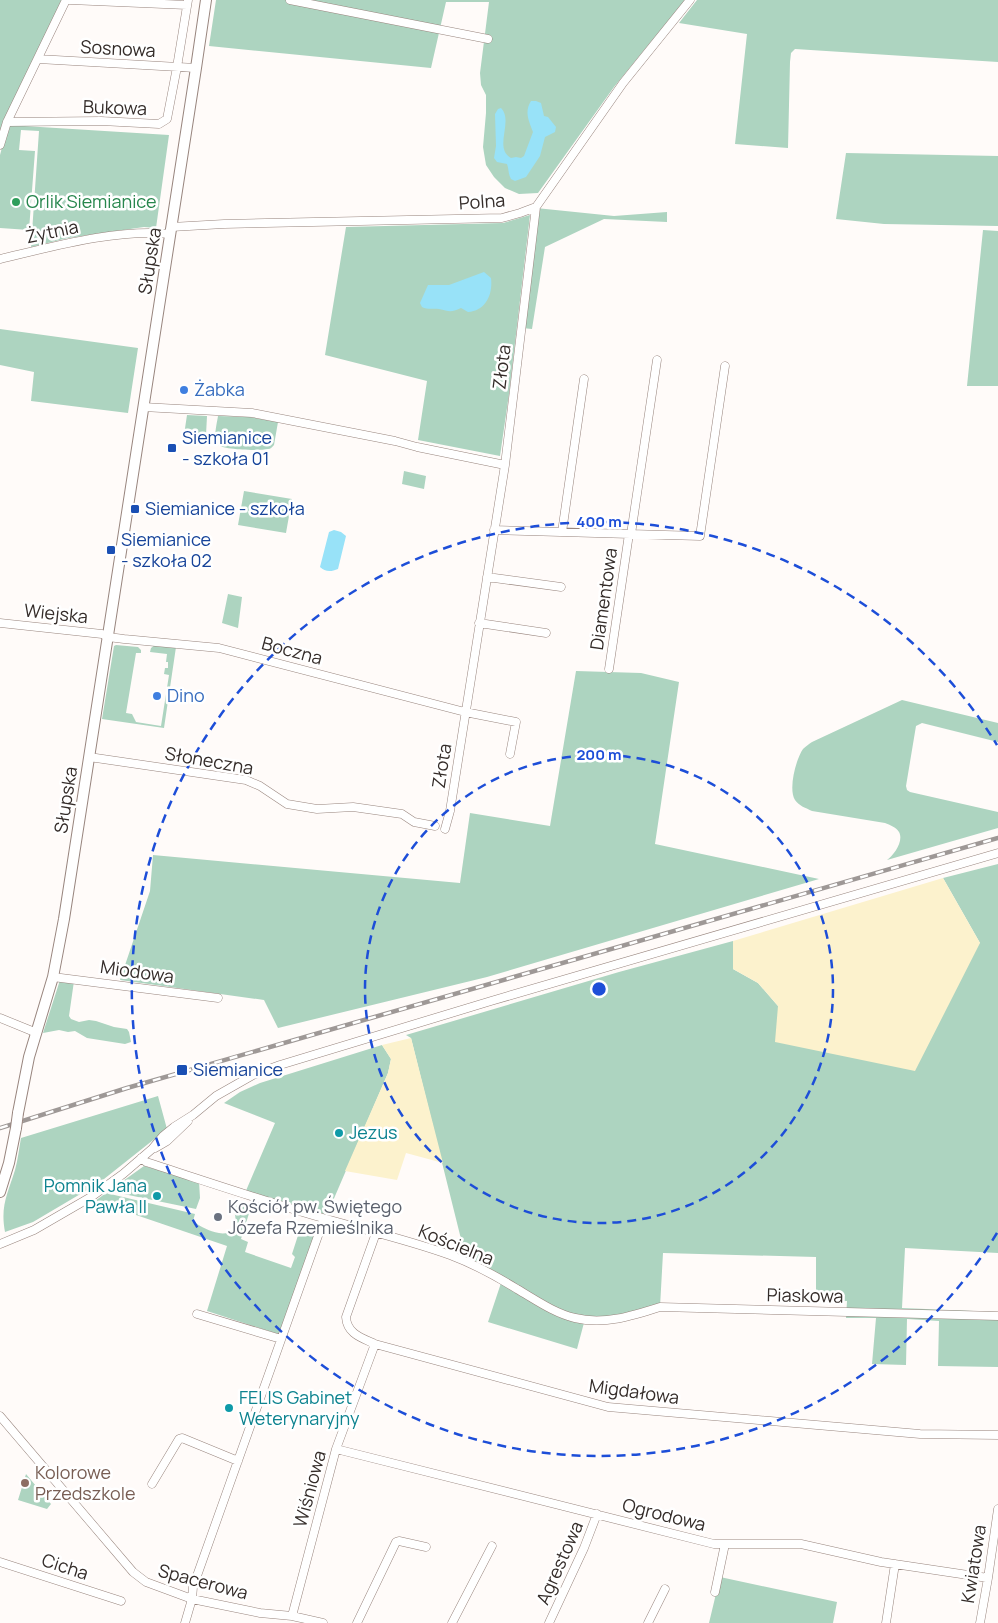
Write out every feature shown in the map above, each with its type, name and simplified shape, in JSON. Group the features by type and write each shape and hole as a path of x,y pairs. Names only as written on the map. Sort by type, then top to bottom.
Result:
{"main road":[{"name":"Słupska","path":"0,1192 9,1164 26,1071 53,977 70,882 206,0"}],"street":[{"path":"0,145 7,122 66,0"},
{"path":"70,0 187,3 177,67"},
{"path":"290,0 488,38"},
{"path":"536,207 623,83 690,0"},
{"name":"Sosnowa","path":"38,59 196,68"},
{"name":"Bukowa","path":"7,122 101,121 159,124 167,119 177,67"},
{"name":"Polna","path":"171,231 224,224 502,218 536,207"},
{"name":"Złota","path":"445,829 450,811 505,465 536,207"},
{"name":"Żytnia","path":"0,259 100,238 171,231"},
{"path":"630,534 657,360"},
{"path":"494,530 700,536 725,366"},
{"path":"562,532 584,379"},
{"path":"142,408 252,413 395,440 417,447 505,465"},
{"name":"Diamentowa","path":"609,669 630,534"},
{"path":"487,576 561,587"},
{"name":"Wiejska","path":"0,623 102,634 108,637"},
{"path":"479,623 546,632"},
{"name":"Boczna","path":"108,637 219,648 465,712 516,722 510,754"},
{"name":"Słoneczna","path":"89,758 246,780 260,786 287,804 317,809 353,808 402,814 414,822 435,826"},
{"path":"0,1244 34,1230 70,1211 106,1187 152,1149 174,1127 193,1116 216,1096 253,1075 491,1001 998,853"},
{"name":"Miodowa","path":"53,977 218,998"},
{"path":"0,1018 37,1033"},
{"name":"Kościelna","path":"141,1158 146,1162 324,1219 424,1246 464,1260 552,1309 574,1318 613,1320"},
{"path":"185,1623 193,1587 324,1219"},
{"name":"Migdałowa","path":"376,1233 346,1317 349,1330 355,1335 375,1344 608,1407 920,1434 998,1435"},
{"name":"Piaskowa","path":"613,1320 660,1307 998,1316"},
{"path":"197,1314 281,1339"},
{"name":"Wiśniowa","path":"292,1616 336,1450 375,1344"},
{"name":"Spacerowa","path":"0,1416 133,1572 146,1582 192,1598 260,1613 292,1616 323,1623"},
{"path":"152,1484 179,1438 238,1461"},
{"name":"Ogrodowa","path":"336,1450 714,1544 801,1544 895,1564 988,1578"},
{"name":"Kwiatowa","path":"980,1623 998,1509"},
{"name":"Agrestowa","path":"549,1623 584,1548 597,1514"},
{"path":"357,1623 396,1542 426,1547"},
{"path":"715,1592 725,1544"},
{"path":"452,1623 492,1546"},
{"name":"Cicha","path":"0,1562 121,1601"},
{"path":"886,1623 895,1564"},
{"path":"648,1623 666,1589"}],"green space":[{"path":"0,0 63,0 2,124 4,124 0,138"},
{"path":"216,0 685,0 614,87 538,193 519,194 505,188 494,177 486,165 483,147 486,95 481,85 480,73 489,2 446,2 431,68 209,46"},
{"path":"697,0 998,0 998,62 795,49 791,53 790,62 788,148 735,144 747,34 679,23"},
{"path":"8,125 169,135 156,228 144,227 68,238 31,247 39,131 21,130 19,150 35,151 29,230 0,228 0,155"},
{"path":"846,153 998,156 998,226 884,224 836,219"},
{"path":"536,208 614,216 667,212 667,222 604,219 545,247 532,329 522,328"},
{"path":"530,215 500,456 418,440 427,381 325,355 346,227 503,223"},
{"path":"983,230 998,231 998,386 967,386"},
{"path":"0,329 138,348 128,413 31,401 34,372 0,365"},
{"path":"187,415 207,416 206,435 184,435"},
{"path":"218,416 250,417 278,422 274,445 270,449 257,450 233,449 220,446 215,438"},
{"path":"404,471 426,476 424,489 402,484"},
{"path":"244,491 292,499 286,533 238,525"},
{"path":"228,594 242,597 238,628 222,623"},
{"path":"155,645 176,647 164,728 102,719 114,646 138,647 141,650 141,653 136,653 126,713 132,714 136,722 161,726 169,675 164,674 165,668 168,668 168,662 166,662 167,654 150,652 151,648"},
{"path":"576,671 641,673 679,682 655,844 819,879 487,977 278,1028 264,1000 120,980 150,891 153,855 460,883 470,813 550,826"},
{"path":"902,700 998,723 998,742 922,723 916,726 906,786 910,792 998,812 998,828 887,860 893,855 900,839 899,832 893,826 812,811 795,800 792,789 794,774 803,749 812,742"},
{"path":"998,864 998,1253 905,1248 902,1308 998,1312 998,1367 938,1366 939,1321 907,1319 906,1365 872,1364 876,1318 846,1318 847,1301 816,1302 816,1257 663,1253 660,1307 633,1315 585,1319 577,1349 488,1322 502,1280 465,1261 411,1038 406,1035 619,972 733,941 733,969 758,983 778,1006 980,943 943,878"},
{"path":"60,980 74,981 69,1016 71,1019 79,1022 96,1021 127,1029 131,1042 125,1044 87,1038 75,1031 59,1030 43,1033"},
{"path":"382,1045 391,1059 388,1073 326,1217 245,1193 275,1123 224,1103 240,1092 260,1083"},
{"path":"158,1096 167,1129 99,1183 33,1222 5,1232 4,1207 16,1166 21,1138"},
{"path":"144,1166 199,1181 200,1198 196,1209 109,1191"},
{"path":"106,1193 195,1214 193,1221 219,1233 228,1232 234,1227 235,1214 233,1209 239,1203 251,1207 241,1239 248,1242 245,1252 291,1268 295,1257 292,1254 302,1223 319,1227 281,1335 207,1311 227,1246 95,1201"},
{"path":"26,1474 51,1504 47,1509 18,1500"},
{"path":"720,1577 837,1602 833,1623 709,1623"}],"sand":[{"path":"943,878 980,943 915,1071 775,1042 778,1006 758,983 733,969 733,941"},
{"path":"411,1038 443,1163 406,1153 397,1180 345,1171 388,1073 391,1059 382,1045"}],"water":[{"path":"531,101 541,103 544,116 548,117 556,127 555,132 545,137 540,156 526,177 515,181 510,177 507,164 497,162 494,158 496,146 495,114 501,108 506,120 503,141 506,154 511,158 521,158 524,156 533,132 528,113"},
{"path":"484,272 491,278 491,290 487,301 479,309 468,312 461,308 450,311 422,307 420,303 428,285 449,285"},
{"path":"334,530 346,536 338,569 328,571 320,567 329,532"}],"railway":[{"path":"0,1128 127,1088 998,838"}],"place":[{"name":"Orlik Siemianice","path":"16,202"},
{"name":"Żabka","path":"184,390"},
{"name":"Siemianice - szkoła 01","path":"172,448"},
{"name":"Siemianice - szkoła","path":"135,509"},
{"name":"Siemianice - szkoła 02","path":"111,550"},
{"name":"Dino","path":"157,696"},
{"name":"Siemianice","path":"182,1070"},
{"name":"Jezus","path":"339,1133"},
{"name":"Pomnik Jana Pawła II","path":"157,1196"},
{"name":"Kościół pw. Świętego Józefa Rzemieślnika","path":"218,1217"},
{"name":"FELIS Gabinet Weterynaryjny","path":"229,1408"},
{"name":"Kolorowe Przedszkole","path":"25,1483"}]}
